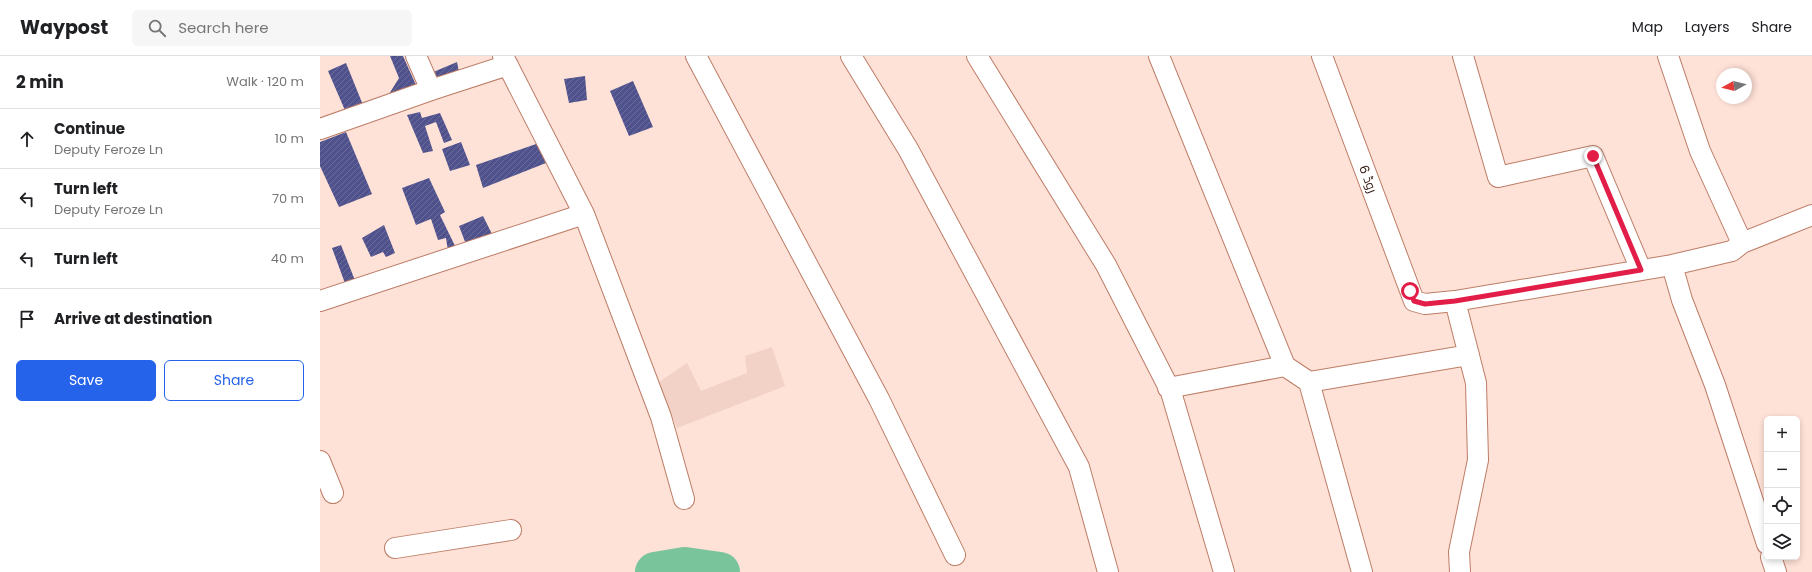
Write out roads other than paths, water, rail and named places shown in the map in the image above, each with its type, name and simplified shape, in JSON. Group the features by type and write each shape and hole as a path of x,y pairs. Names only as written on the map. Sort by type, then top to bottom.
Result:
{"street":[{"path":"416,56 431,90"},
{"path":"696,56 880,399 955,555"},
{"path":"851,56 908,149 1079,467 1108,572"},
{"path":"977,56 1106,265 1168,388 1224,572"},
{"path":"1159,56 1284,366 1309,382 1362,572"},
{"name":"روڈ 6","path":"1322,56 1414,301 1425,304 1455,301"},
{"path":"1463,56 1498,177 1593,156 1641,270"},
{"path":"1668,56 1700,151 1742,243"},
{"path":"320,128 431,90 506,61 584,214 661,417 684,499"},
{"path":"320,301 584,214"},
{"path":"1460,572 1459,552 1478,460 1476,383 1455,301 1672,265 1732,251 1742,243 1812,215"},
{"path":"1672,265 1682,300 1715,385 1764,535"},
{"path":"1309,382 1469,355"},
{"path":"1168,388 1284,366"},
{"path":"320,461 333,493"},
{"path":"395,548 511,530"},
{"path":"1772,560 1776,572"}],"waterway":[{"path":"655,572 685,567 720,572"}]}
